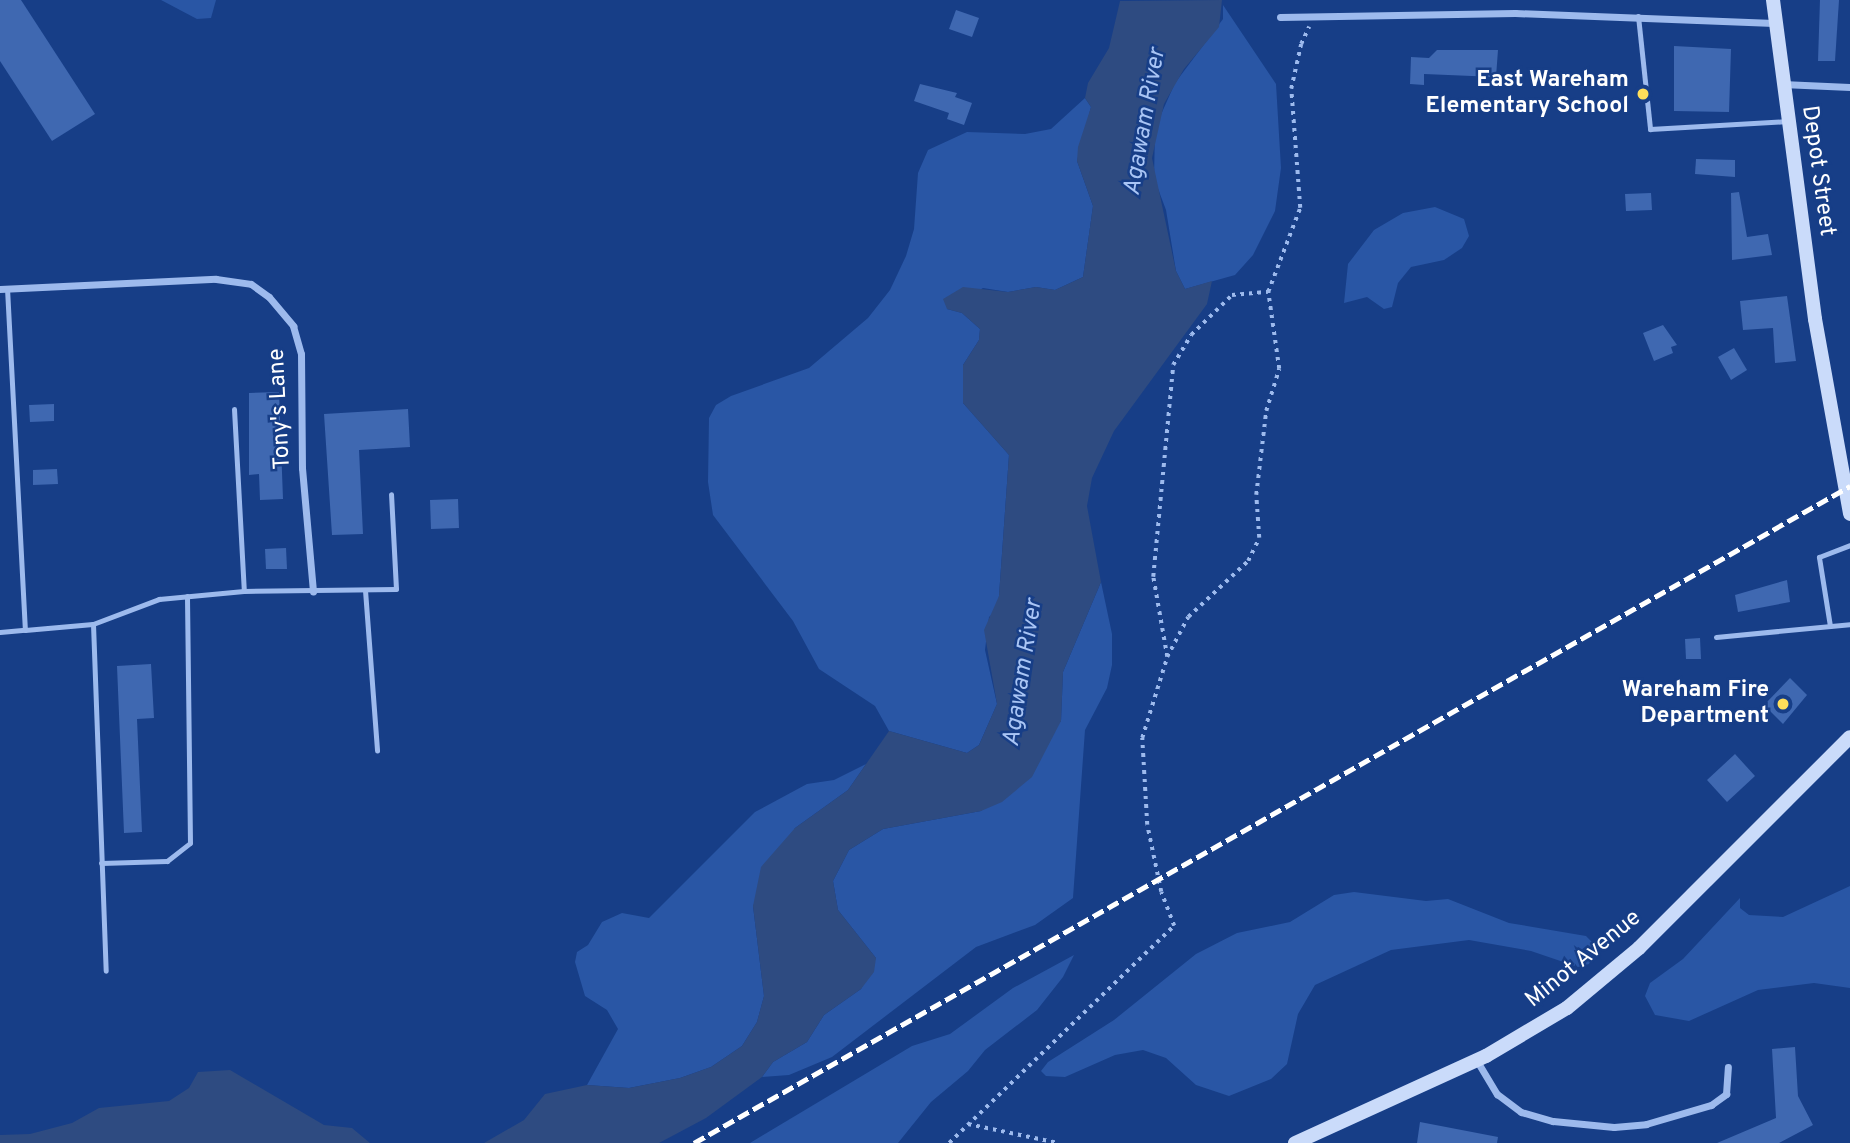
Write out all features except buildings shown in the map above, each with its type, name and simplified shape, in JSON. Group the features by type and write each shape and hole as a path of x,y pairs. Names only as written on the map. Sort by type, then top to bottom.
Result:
{"main road":[{"name":"Depot Street","path":"1773,0 1787,121 1850,514"},
{"name":"Minot Avenue","path":"1295,1143 1476,1060 1534,1030 1603,980 1850,737"}],"street":[{"path":"1280,17 1515,13 1774,23"},
{"path":"1782,84 1850,87"},
{"name":"Tony's Lane","path":"3,288 230,280 251,284 274,302 293,326 301,354 302,468 313,592"},
{"path":"1476,1060 1497,1094 1521,1112 1614,1126 1646,1124 1711,1105 1726,1094 1728,1067"}],"lane":[{"path":"1638,16 1650,129 1787,121"},
{"path":"3,288 26,630"},
{"path":"234,409 244,591"},
{"path":"0,632 93,624 159,599 244,591 396,589 391,494"},
{"path":"1830,626 1819,557 1850,545"},
{"path":"365,590 377,751"},
{"path":"101,863 167,861 190,843 187,596"},
{"path":"93,624 106,971"},
{"path":"1716,637 1850,624"}],"path":[{"path":"949,1143 1174,926 1161,892 1141,778 1142,738 1167,657 1188,617 1248,562 1259,538 1256,495 1266,436 1266,411 1279,369 1268,292 1300,208 1291,89 1301,44 1314,18"},
{"path":"1167,657 1153,577 1173,365 1191,335 1232,295 1268,292"},
{"path":"968,1124 1058,1143"}],"shaded area":[{"path":"161,0 216,0 211,18 197,19"},
{"path":"1223,5 1276,84 1281,168 1275,211 1253,255 1235,275 1185,289 1176,271 1166,210 1154,178 1155,128 1175,83 1223,19"},
{"path":"1085,98 1091,107 1077,161 1093,206 1083,277 1055,290 1036,287 1008,292 983,288 947,309 962,313 980,329 979,340 963,365 963,403 1009,455 999,596 997,610 989,617 985,650 997,704 979,745 967,753 889,731 875,706 819,669 793,621 713,515 708,482 709,418 716,405 731,396 809,368 868,318 890,290 906,256 914,229 918,173 928,150 967,132 1025,134 1051,129"},
{"path":"1435,207 1464,219 1469,236 1462,248 1444,260 1411,267 1398,283 1392,307 1384,309 1367,297 1344,303 1348,264 1374,230 1403,213"},
{"path":"1101,582 1112,634 1112,665 1107,688 1085,730 1073,898 1035,925 976,947 832,1057 789,1075 762,1077 773,1062 807,1042 824,1015 861,989 876,958 838,910 833,881 849,850 883,829 981,811 1061,721 1063,672"},
{"path":"866,764 848,790 795,828 753,906 764,996 757,1022 742,1046 711,1067 680,1078 629,1088 587,1085 618,1029 607,1010 585,996 575,962 577,952 588,945 602,922 622,913 649,918 755,812 807,784 834,780"},
{"path":"1850,886 1850,988 1814,983 1758,990 1689,1021 1655,1015 1645,996 1650,983 1683,959 1740,898 1740,908 1749,915 1783,917"},
{"path":"1354,892 1426,901 1448,899 1509,923 1586,936 1597,947 1589,964 1578,967 1531,951 1469,940 1391,950 1315,985 1298,1014 1287,1064 1271,1079 1229,1096 1196,1085 1166,1058 1143,1050 1115,1055 1065,1077 1046,1076 1041,1071 1048,1062 1114,1020 1196,954 1237,933 1290,922 1334,895"},
{"path":"1074,955 1063,977 1037,1010 985,1050 968,1071 931,1102 898,1143 750,1143 912,1046 950,1034 1013,988"}],"water":[{"name":"Agawam River","path":"1222,0 1219,27 1184,69 1164,104 1152,158 1176,271 1185,289 1212,281 1207,304 1114,431 1092,478 1087,506 1101,582 1063,672 1061,721 1032,777 1002,802 981,811 883,829 849,850 833,881 838,910 876,958 874,972 861,989 824,1015 807,1042 773,1062 762,1077 706,1118 659,1143 484,1143 524,1120 545,1094 587,1085 629,1088 680,1078 711,1067 742,1046 757,1022 764,996 753,906 761,867 795,828 848,790 889,731 967,753 979,745 997,704 984,630 999,596 1009,455 963,403 963,365 979,340 980,329 962,313 947,309 943,299 963,287 1008,292 1036,287 1055,290 1083,277 1093,206 1077,161 1078,147 1091,107 1085,98 1088,83 1109,48 1120,1"},
{"path":"230,1070 324,1125 352,1128 370,1143 0,1143 0,1135 30,1134 72,1123 99,1108 169,1101 189,1088 198,1072"}],"railway":[{"path":"694,1143 1850,486"}],"place":[{"name":"East Wareham Elementary School","path":"1643,94"},
{"name":"Wareham Fire Department","path":"1783,704"}]}
